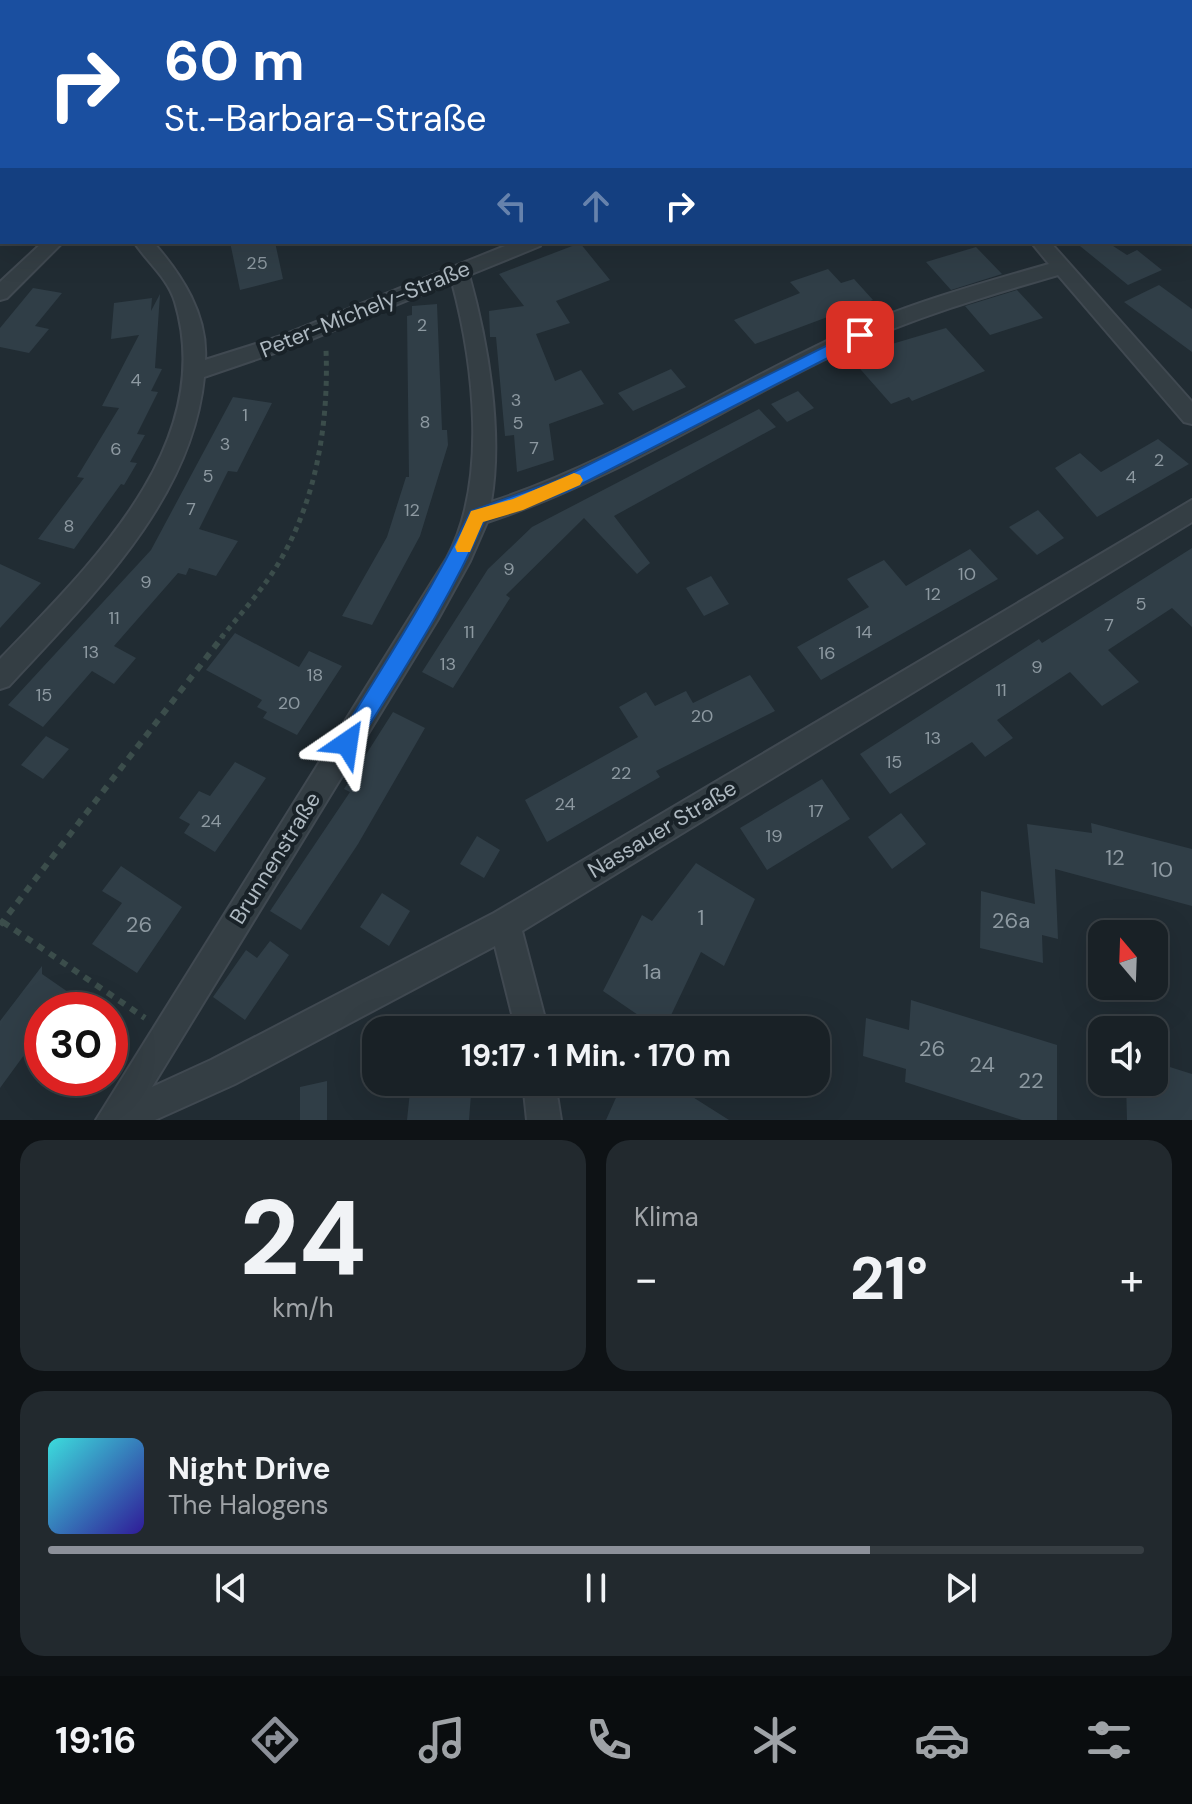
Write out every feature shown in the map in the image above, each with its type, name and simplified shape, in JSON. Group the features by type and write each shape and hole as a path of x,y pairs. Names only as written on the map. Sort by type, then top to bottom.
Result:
{"street":[{"path":"0,293 52,244"},
{"path":"0,677 115,547 144,506 180,440 192,401 192,326 184,299 164,266 145,244"},
{"name":"Peter-Michely-Straße","path":"194,372 236,360 528,244"},
{"path":"1042,244 1192,416"},
{"path":"477,516 562,486 881,325 966,295 1062,267"},
{"name":"Brunnenstraße","path":"115,1120 165,1032 429,611 459,558 477,516 482,432 472,330 459,272"},
{"name":"Nassauer Straße","path":"115,1120 223,1072 505,924 1192,510"},
{"path":"505,924 528,1016"},
{"path":"541,1096 544,1120"}],"path":[{"path":"165,1032 1,923 272,573 285,550 320,461 329,395 324,326"}],"building":[{"path":"230,244 275,244 283,279 240,290"},
{"path":"581,244 610,280 556,301 570,323 536,334 555,381 581,370 604,404 549,424 554,460 517,472 514,435 505,436 496,337 490,337 489,311 524,306 499,274"},
{"path":"1077,244 1110,244 1127,255 1137,250 1162,270 1128,285"},
{"path":"976,247 1002,274 951,290 926,262"},
{"path":"828,269 841,283 854,279 873,300 755,344 734,320 800,293 790,282"},
{"path":"1159,285 1192,309 1192,352 1124,302"},
{"path":"33,288 62,293 35,326 49,329 29,353 0,347 0,328"},
{"path":"1017,290 1043,318 990,335 965,306"},
{"path":"160,294 155,368 162,369 151,391 158,392 137,434 145,435 130,462 137,463 124,485 121,484 74,549 38,539 84,478 77,477 119,408 102,406 139,335 111,339 114,303 152,298 151,311"},
{"path":"437,304 442,430 447,430 448,445 420,536 372,625 342,616 387,537 406,477 409,477 407,316 412,315 412,306"},
{"path":"946,328 985,371 912,401 909,397 891,404 854,362 885,346"},
{"path":"671,369 686,387 633,411 618,393"},
{"path":"798,391 814,408 787,422 771,404"},
{"path":"233,397 272,403 237,472 228,471 199,529 238,541 216,576 189,568 186,575 178,573 114,646 136,658 114,684 92,671 43,727 8,705 151,550"},
{"path":"759,409 776,427 614,516 650,563 637,574 584,518 506,595 510,598 453,688 422,672 488,569 532,527"},
{"path":"1158,439 1189,464 1097,517 1055,468 1080,453 1101,472"},
{"path":"1038,510 1064,538 1037,555 1009,527"},
{"path":"1192,548 1192,627 1172,608 1108,650 1139,682 1102,706 1070,672 997,720 1013,738 985,757 972,742 890,794 860,754 1039,639 1042,643"},
{"path":"970,549 998,579 821,680 797,647 869,607 847,579 884,560 906,586"},
{"path":"0,564 41,583 0,628"},
{"path":"711,576 729,604 704,616 686,588"},
{"path":"235,633 299,667 309,651 342,666 297,735 263,718 267,712 257,707 262,700 206,670"},
{"path":"750,675 775,711 656,771 660,777 547,842 525,800 638,737 619,707 646,692 655,706 686,691 693,703"},
{"path":"393,712 425,728 358,844 301,930 270,911 350,792 344,789"},
{"path":"46,736 69,749 43,779 21,765"},
{"path":"235,762 266,778 215,852 184,833 190,824 179,818 199,791 210,796"},
{"path":"822,779 850,819 767,870 740,828"},
{"path":"901,813 926,844 892,869 868,837"},
{"path":"1091,823 1192,849 1192,906 1055,869 1058,939 1042,935 1043,963 980,948 981,891 1035,904 1027,824 1092,833"},
{"path":"477,836 500,850 484,878 460,864"},
{"path":"696,863 755,899 724,966 701,952 671,1016 640,1016 603,991 642,915 652,921"},
{"path":"121,866 182,907 137,973 92,944 122,903 102,891"},
{"path":"382,893 410,911 389,946 360,927"},
{"path":"270,941 289,955 245,1020 213,997 246,950 257,958"},
{"path":"42,966 42,974 68,992 24,992 24,1055 0,1088 0,1021"},
{"path":"911,1000 1057,1045 1057,1120 1022,1120 905,1082 906,1069 863,1056 866,1018 909,1030"},
{"path":"1168,1066 1192,1074 1192,1120 1127,1120 1126,1096 1168,1096"},
{"path":"327,1081 327,1120 300,1120 300,1087"},
{"path":"410,1096 471,1096 469,1120 407,1120"},
{"path":"617,1096 691,1096 729,1120 606,1120"}],"slow traffic":[{"path":"464,547 477,516 517,505 574,480"}],"route":[{"path":"347,743 429,611 459,558 477,516 517,505 562,486 860,335"}]}
